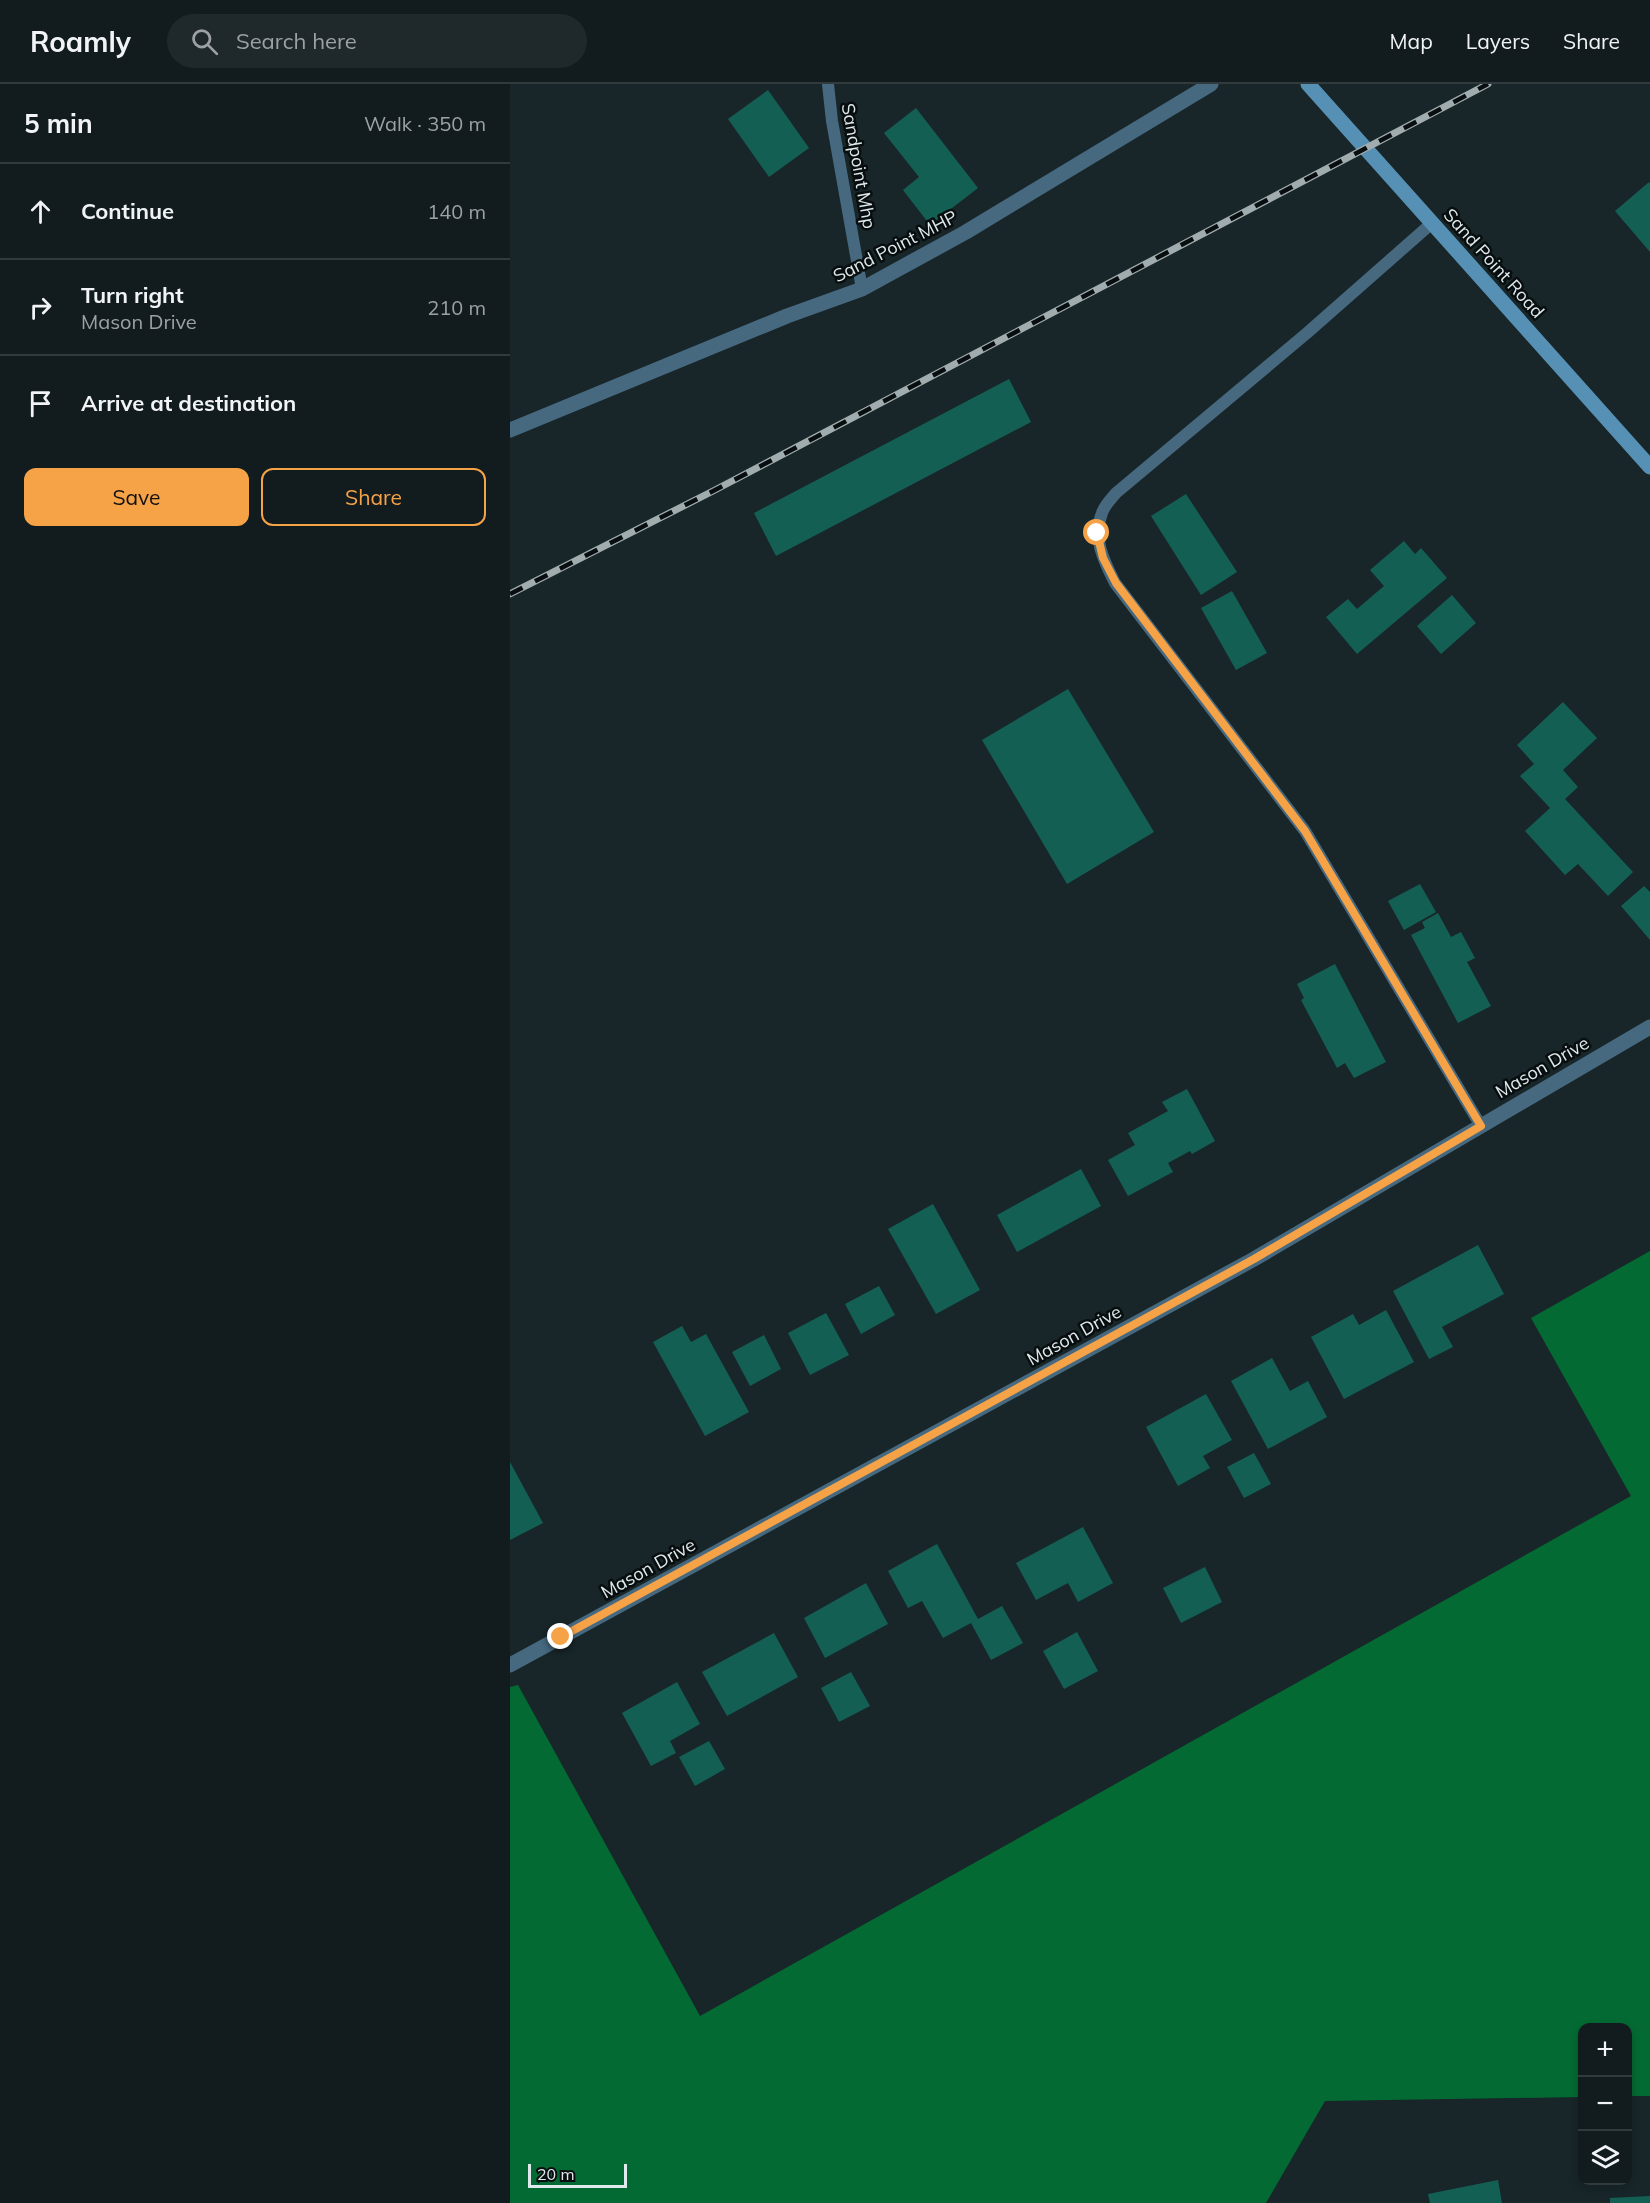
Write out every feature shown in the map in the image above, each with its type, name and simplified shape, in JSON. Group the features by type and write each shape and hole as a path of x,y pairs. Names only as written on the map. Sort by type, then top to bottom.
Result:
{"street":[{"name":"Sand Point MHP","path":"510,430 787,316 862,289 966,232 1211,84"},
{"name":"Sand Point Road","path":"1308,84 1650,467"},
{"name":"Mason Drive","path":"510,1665 1254,1259 1650,1027"}],"lane":[{"name":"Sandpoint Mhp","path":"828,84 832,121 862,289"},
{"path":"1432,223 1307,333 1116,493 1102,511 1097,533 1103,558 1116,583 1305,831 1481,1126"}],"green space":[{"path":"1650,1251 1650,2096 1632,2096 1632,2023 1578,2023 1578,2097 1325,2101 1266,2203 510,2203 510,1687 518,1685 700,2016 1631,1496 1531,1318"}],"building":[{"path":"768,90 809,148 769,177 728,119"},
{"path":"916,108 978,188 930,225 903,190 919,177 884,133"},
{"path":"1649,182 1650,184 1650,252 1615,211"},
{"path":"1009,379 1031,422 776,556 754,513"},
{"path":"1186,494 1237,572 1201,595 1151,516"},
{"path":"1404,541 1415,554 1421,548 1447,578 1357,654 1326,617 1348,599 1357,609 1384,586 1370,570"},
{"path":"1232,591 1267,653 1236,670 1201,608"},
{"path":"1452,595 1476,623 1441,654 1417,626"},
{"path":"1068,689 1154,832 1067,884 982,740"},
{"path":"1563,702 1597,738 1563,770 1578,787 1565,799 1633,872 1608,896 1578,864 1565,875 1525,831 1550,808 1520,776 1534,764 1517,745"},
{"path":"1420,884 1436,912 1404,930 1388,901"},
{"path":"1644,886 1650,892 1650,940 1621,906"},
{"path":"1438,913 1451,937 1461,932 1475,958 1467,962 1491,1006 1458,1023 1411,935 1425,928 1422,922"},
{"path":"1335,964 1386,1062 1354,1078 1345,1063 1337,1068 1301,1000 1304,998 1297,984"},
{"path":"1187,1089 1215,1141 1192,1154 1190,1151 1168,1163 1173,1172 1128,1196 1108,1160 1135,1145 1128,1133 1168,1111 1162,1102"},
{"path":"1081,1169 1101,1206 1017,1252 997,1215"},
{"path":"933,1204 980,1290 936,1314 888,1229"},
{"path":"1478,1245 1504,1294 1442,1327 1453,1347 1429,1359 1393,1291"},
{"path":"879,1286 895,1315 861,1334 845,1304"},
{"path":"1386,1310 1414,1362 1344,1399 1311,1337 1353,1314 1359,1325"},
{"path":"826,1313 849,1355 810,1375 788,1333"},
{"path":"682,1326 691,1342 706,1334 749,1412 705,1436 653,1342"},
{"path":"764,1335 781,1369 750,1386 732,1352"},
{"path":"1272,1358 1290,1391 1308,1381 1327,1417 1268,1449 1231,1381"},
{"path":"1206,1394 1232,1440 1203,1456 1210,1468 1178,1486 1146,1427"},
{"path":"1254,1453 1271,1484 1244,1498 1227,1467"},
{"path":"510,1462 543,1523 510,1540"},
{"path":"1083,1527 1113,1583 1078,1602 1068,1583 1036,1600 1016,1563"},
{"path":"937,1544 978,1619 1002,1606 1023,1643 991,1660 971,1623 943,1638 922,1601 908,1608 888,1571"},
{"path":"1205,1567 1222,1602 1181,1623 1163,1588"},
{"path":"866,1583 888,1624 825,1658 804,1618"},
{"path":"1077,1632 1098,1671 1064,1689 1043,1651"},
{"path":"774,1633 798,1677 727,1716 702,1672"},
{"path":"851,1672 870,1706 839,1722 821,1688"},
{"path":"677,1682 700,1724 670,1741 676,1753 651,1766 622,1713"},
{"path":"709,1741 725,1769 695,1786 679,1757"},
{"path":"1498,2180 1502,2203 1430,2203 1428,2194"},
{"path":"1650,2196 1650,2203 1610,2203 1610,2198"}],"railway":[{"path":"510,594 715,490 1488,84"}],"route":[{"path":"561,1637 1254,1259 1481,1126 1305,831 1116,583 1103,558 1097,533"}]}
